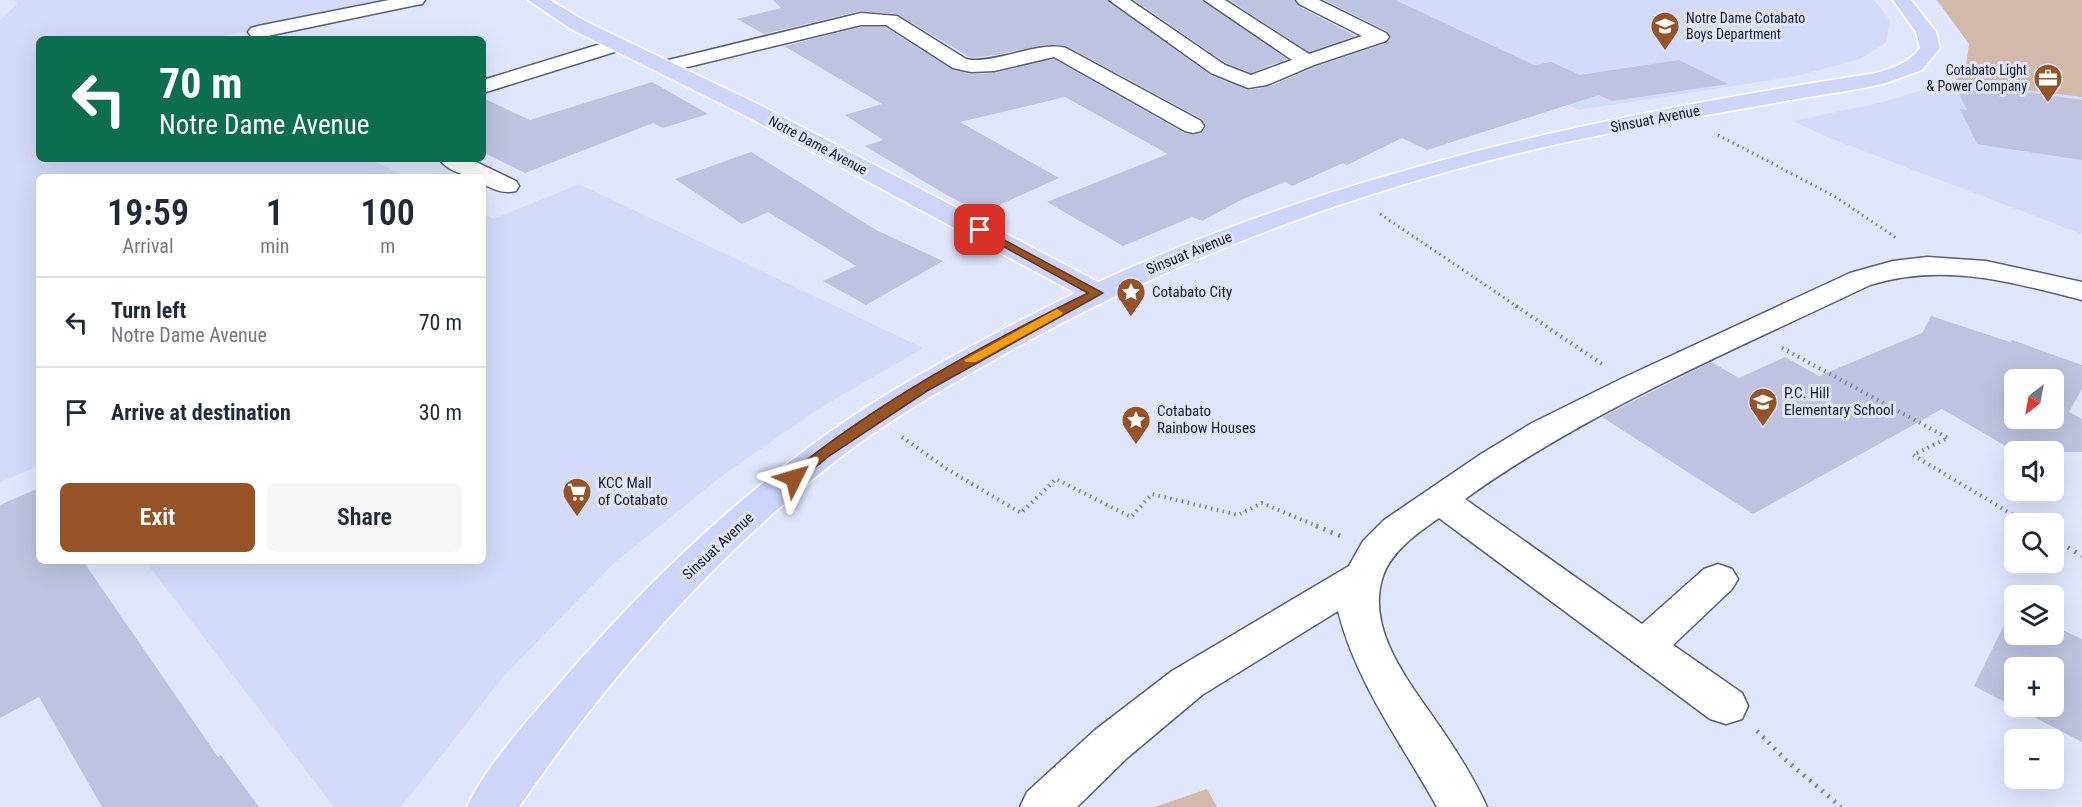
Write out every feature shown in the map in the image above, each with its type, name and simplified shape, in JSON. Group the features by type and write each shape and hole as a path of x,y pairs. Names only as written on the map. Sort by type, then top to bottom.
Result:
{"main road":[{"name":"Notre Dame Avenue","path":"537,0 618,45 754,111 1097,293"},
{"name":"Sinsuat Avenue","path":"491,807 579,689 700,561 824,453 876,417 976,357 1097,293 1238,233 1426,170 1559,137 1879,79 1911,69 1924,59 1930,48 1926,32 1902,0"}],"street":[{"path":"258,32 416,0"},
{"path":"1118,0 1218,69 1248,82 1260,81 1379,37 1305,0"},
{"path":"1212,0 1307,62"},
{"path":"663,67 861,19 881,18 890,20 960,64 973,67 984,68 1051,51 1059,52 1193,126"},
{"path":"486,86 618,45"},
{"path":"457,162 482,174"},
{"path":"486,176 507,186"},
{"path":"1463,807 1423,739 1391,693 1367,643 1358,609 1362,576 1377,551 1397,529 1493,462 1544,431 1634,385 1860,279 1893,269 1928,265 1979,269 2044,281 2082,291"},
{"path":"1439,499 1726,706"},
{"path":"1044,807 1110,744 1187,683 1362,576"},
{"path":"1644,647 1718,579"}],"path":[{"path":"1709,131 1834,196 1901,242"},
{"path":"1378,213 1610,369"},
{"path":"1779,347 1948,438 1913,455 2010,513"},
{"path":"915,448 1021,513 1056,479 1131,517 1152,494 1238,515 1262,503 1347,538"},
{"path":"2064,545 2082,556"},
{"path":"1726,706 1758,731 1802,775 1841,807"}],"shaded area":[{"path":"12,0 391,0 225,36 36,36 36,162 376,162 401,174 36,174 36,467 0,482 0,20 18,3"},
{"name":"Notre Dame Cotabato Boys Department","path":"1349,0 1874,0 1889,19 1887,42 1860,59 1797,76 1579,110"},
{"path":"1937,0 2082,0 2082,97 1955,81 1966,65 1969,44"},
{"name":"Cotabato Light & Power Company","path":"1955,81 2082,97 2082,234 1832,139 1793,121 1879,103"},
{"name":"KCC Mall of Cotabato","path":"579,184 923,348 817,410 723,475 614,563 503,677 401,807 334,807 147,564 486,564 486,215 494,219"},
{"path":"1207,789 1217,807 1155,807"}],"building":[{"path":"773,0 1107,0 1210,75 1248,90 1268,87 1315,67 1387,43 1391,38 1387,31 1324,0 1395,0 1534,65 1551,62 1580,75 1679,60 1728,84 1612,101 1599,95 1427,150 1402,138 1347,165 1343,163 1292,186 1285,182 1241,200 1202,221 1192,217 1123,246 1047,202 1168,154 1065,97 960,122 1059,178 981,213 865,146 883,140 845,115 882,104 784,46 861,27 885,27 953,70 971,74 994,73 1054,59 1184,133 1194,135 1203,132 1206,125 1202,119 1066,46 1044,45 971,58 897,14 860,11 764,34 737,19 781,8"},
{"path":"1134,0 1202,0 1287,59 1251,73 1226,63"},
{"path":"1229,0 1294,0 1298,6 1356,36 1309,52"},
{"path":"652,82 708,114 663,128 653,123 525,173 486,154 486,99 530,120"},
{"path":"1953,82 2082,100 2082,160 1977,144 1960,109 1967,110"},
{"path":"751,152 876,230 943,261 866,305 823,281 856,266 768,212 742,224 675,179"},
{"path":"1931,316 2010,342 2012,340 2082,365 2082,389 2069,412 2082,419 2082,452 2064,452 2064,441 2004,441 2004,445 1942,409 1753,514 1602,417 1711,362 1739,378 1785,357 1819,376 1922,333"},
{"path":"36,489 36,564 85,564 218,757 221,755 259,807 102,807 39,697 0,718 0,505"},
{"path":"2004,625 2004,645 2064,645 2064,631 2082,639 2082,742 2064,733 2064,729 2057,729 2034,717 2064,717 2064,657 2004,657 2004,702 1974,686"}],"slow traffic":[{"path":"971,360 1057,313"}],"place":[{"name":"Notre Dame Cotabato Boys Department","path":"1665,52"},
{"name":"Cotabato Light & Power Company","path":"2048,104"},
{"name":"Cotabato City","path":"1131,318"},
{"name":"P.C. Hill Elementary School","path":"1763,428"},
{"name":"Cotabato Rainbow Houses","path":"1136,446"},
{"name":"KCC Mall of Cotabato","path":"577,518"}],"route":[{"path":"794,478 824,453 922,388 1035,324 1097,293 980,230"}]}
